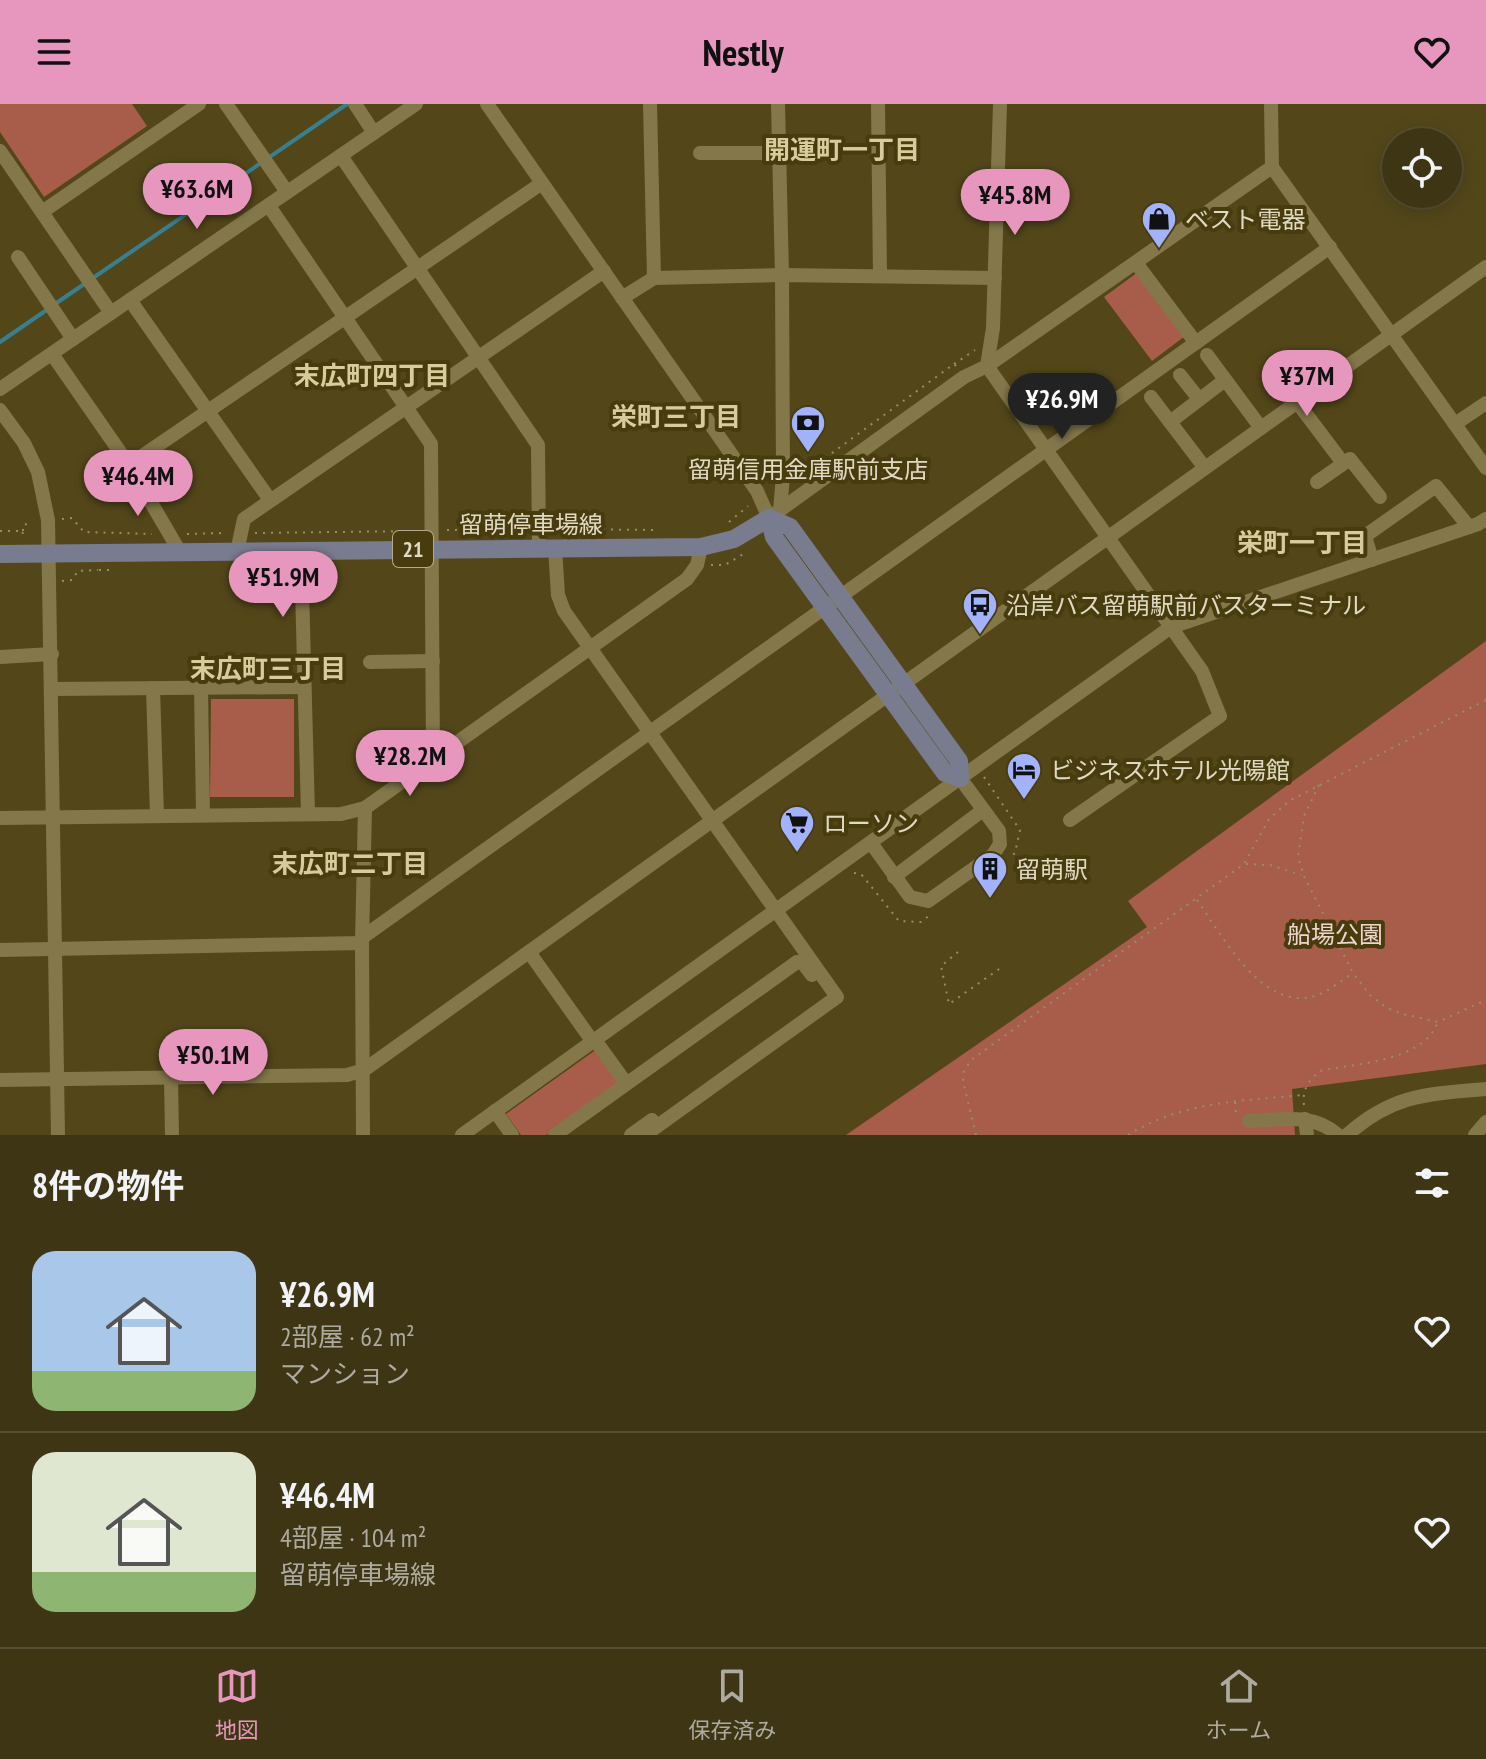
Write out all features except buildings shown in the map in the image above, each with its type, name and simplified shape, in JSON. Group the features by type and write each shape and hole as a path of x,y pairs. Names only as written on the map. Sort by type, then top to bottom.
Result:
{"main road":[{"name":"留萌停車場線","path":"0,554 180,552 239,542 301,550 433,540 701,547 734,539 774,514"},
{"path":"774,514 774,537 832,603 896,690 945,773 960,778"}],"street":[{"path":"42,212 199,104"},
{"path":"226,104 287,192"},
{"path":"355,104 374,133"},
{"path":"0,389 416,104"},
{"path":"487,104 774,514"},
{"path":"650,104 654,278"},
{"path":"774,514 783,476 778,104"},
{"path":"878,104 880,276"},
{"path":"1000,104 993,328 987,366 1202,671 1220,716 1070,820"},
{"path":"1271,104 1272,167 1486,468"},
{"path":"0,151 111,313"},
{"path":"700,153 778,153"},
{"path":"341,156 538,445 544,542 564,611 837,997 645,1135"},
{"path":"774,514 964,377 987,366 1272,167"},
{"path":"129,465 542,183"},
{"path":"269,206 431,444 433,758"},
{"path":"0,950 362,940 1330,247"},
{"path":"18,257 73,339"},
{"path":"1136,263 1196,343"},
{"path":"0,1080 347,1075 364,1070 1486,267"},
{"path":"239,542 244,519 604,271"},
{"path":"622,298 654,278 782,275 995,278"},
{"path":"130,300 270,500"},
{"path":"52,354 129,465 180,552"},
{"path":"1207,355 1261,428"},
{"path":"1180,375 1199,399"},
{"path":"1170,422 1225,380"},
{"path":"1151,397 1205,468"},
{"path":"1297,402 1343,463"},
{"path":"1455,424 1486,403"},
{"path":"0,410 24,443 38,472 48,520 58,1135"},
{"path":"1317,482 1350,459 1380,497"},
{"path":"462,1135 1171,627 1372,560 1477,524 1436,486 1365,536 1372,560"},
{"path":"0,818 341,814 365,808 687,579 697,565 701,547"},
{"path":"301,550 308,814"},
{"path":"0,657 52,654"},
{"path":"370,662 433,661"},
{"path":"51,689 303,687"},
{"path":"153,688 157,816"},
{"path":"201,688 203,815"},
{"path":"871,843 910,897 928,901 993,855 1000,844 999,831 960,778"},
{"path":"363,1135 365,808"},
{"path":"894,877 983,810"},
{"path":"529,952 626,1083"},
{"path":"555,1135 797,962 803,963 823,992 822,999 631,1135"},
{"path":"171,1078 172,1135"},
{"path":"1347,1135 1383,1108 1422,1094 1486,1089"},
{"path":"495,1111 512,1135"},
{"path":"1305,1119 1307,1135"},
{"path":"1249,1121 1319,1121 1338,1135"},
{"path":"1475,1135 1486,1122"}],"path":[{"path":"22,553 23,525 72,518 84,532 170,534 239,542 544,542 666,530"},
{"path":"0,531 23,531"},
{"path":"976,1135 963,1081 964,1071 971,1060 1244,864 1269,819 1289,801 1486,700"},
{"path":"976,767 1020,830 1015,853 1004,861"},
{"path":"1320,784 1304,816 1298,857 1304,876 1353,973 1370,995 1387,1008 1438,1022 1486,1000"},
{"path":"1244,864 1270,865 1304,876"},
{"path":"838,868 843,876 861,874 899,921 921,922 933,913"},
{"path":"1197,900 1250,973 1278,993 1297,998 1315,996 1353,973"},
{"path":"958,952 941,966 949,1004 1002,967"},
{"path":"1305,1119 1303,1095 1309,1081 1320,1071 1408,1053 1433,1034 1438,1022"},
{"path":"1128,1135 1147,1123 1201,1105 1303,1095"}],"green space":[{"path":"0,104 132,104 147,126 44,197 0,132"},
{"path":"1138,272 1185,336 1152,361 1104,297"},
{"name":"船場公園","path":"1486,641 1486,1064 1292,1089 1295,1135 846,1135 1147,927 1128,901"},
{"path":"211,699 294,699 294,797 210,797"},
{"path":"597,1049 620,1083 546,1135 521,1135 506,1114"}],"waterway":[{"path":"55,304 347,104"},
{"path":"0,342 48,309"}],"place":[{"name":"ベスト電器","path":"1159,250"},
{"name":"留萌信用金庫駅前支店","path":"808,454"},
{"name":"沿岸バス留萌駅前バスターミナル","path":"980,636"},
{"name":"ビジネスホテル光陽館","path":"1024,801"},
{"name":"ローソン","path":"797,854"},
{"name":"留萌駅","path":"990,900"}],"district":[{"name":"開運町一丁目","path":"842,149"},
{"name":"末広町四丁目","path":"372,375"},
{"name":"栄町三丁目","path":"676,416"},
{"name":"栄町一丁目","path":"1302,542"},
{"name":"末広町三丁目","path":"268,668"},
{"name":"末広町二丁目","path":"350,863"}]}
